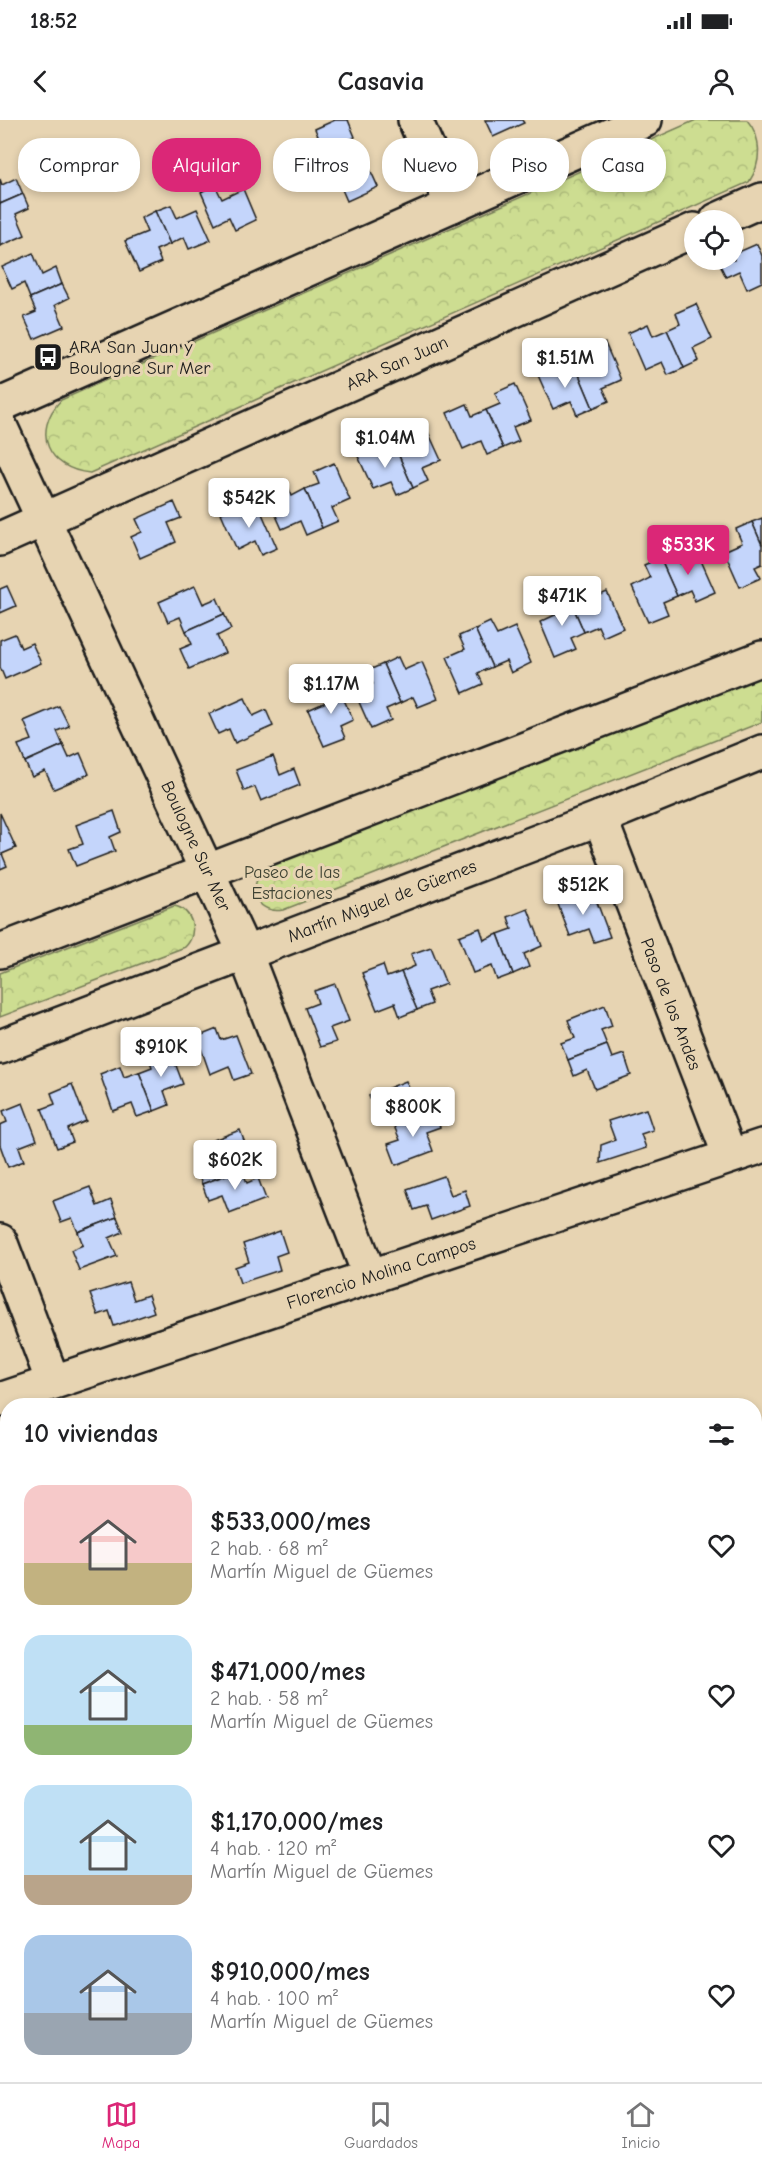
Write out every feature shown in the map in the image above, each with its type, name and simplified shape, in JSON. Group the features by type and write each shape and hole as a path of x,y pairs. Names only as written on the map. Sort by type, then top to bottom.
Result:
{"street":[{"path":"415,120 452,205"},
{"path":"0,405 645,120"},
{"path":"740,210 762,200"},
{"name":"ARA San Juan","path":"0,539 684,234"},
{"name":"Boulogne Sur Mer","path":"0,426 245,953 370,1276"},
{"path":"0,951 762,658"},
{"name":"Martín Miguel de Güemes","path":"0,1047 600,818 762,752"},
{"name":"Paso de los Andes","path":"600,818 730,1156"},
{"name":"Florencio Molina Campos","path":"6,1398 762,1146"},
{"path":"0,1241 53,1382"}],"green space":[{"path":"696,120 747,120 758,142 758,159 749,182 90,473 75,470 64,464 54,457 48,447 47,424 61,400 533,192 569,192 569,176 581,171 581,192 666,192 666,138 655,138"},
{"name":"Paseo de las Estaciones","path":"762,674 762,722 283,910 265,907 256,896 257,880 261,872 269,865"},
{"path":"174,906 186,912 192,923 192,936 185,947 0,1017 0,973"}],"building":[{"path":"335,120 348,120 355,137 319,138 315,129"},
{"path":"485,120 522,120 524,123 493,137"},
{"path":"370,169 378,187 370,191"},
{"path":"16,178 18,192 23,194 0,204 0,179 2,185"},
{"path":"201,192 218,192 222,199 237,192 244,192 256,220 235,230 229,217 215,224"},
{"path":"343,192 367,192 347,201"},
{"path":"23,194 29,208 16,214 25,235 0,246 0,204"},
{"path":"171,205 177,218 197,209 211,240 189,249 184,237 170,244 155,211"},
{"path":"155,211 170,244 156,250 161,262 139,272 125,241 147,232 141,218"},
{"path":"757,244 762,256 762,282 747,289 739,271 726,277 722,270 744,270 744,250"},
{"path":"33,253 42,275 56,268 62,284 30,298 24,283 12,289 2,267"},
{"path":"62,284 69,298 55,305 64,326 34,339 24,317 36,312 30,298"},
{"path":"696,304 712,339 693,348 699,361 684,368 667,330 680,324 676,313"},
{"path":"648,324 653,336 667,330 684,368 668,375 662,362 644,370 628,333"},
{"path":"605,343 621,380 603,388 609,401 593,408 577,370 590,364 585,352"},
{"path":"558,364 563,376 577,370 593,408 577,415 571,401 553,409 537,373"},
{"path":"515,384 531,420 513,427 519,441 503,448 486,410 500,404 495,393"},
{"path":"467,404 472,416 486,410 503,448 487,455 481,441 463,449 447,413"},
{"path":"424,423 441,460 422,468 428,481 413,488 396,449 409,444 404,432"},
{"path":"377,444 382,456 396,449 413,488 397,495 391,482 373,489 357,454"},
{"path":"334,463 350,500 332,508 338,521 322,528 305,489 319,484 314,472"},
{"path":"287,484 292,496 305,489 322,528 306,535 300,521 282,529 266,493"},
{"path":"174,502 181,518 168,523 176,542 140,558 131,537 142,532 136,519"},
{"path":"241,504 247,516 260,509 277,548 261,555 255,541 237,550 221,513"},
{"path":"762,518 762,545 752,522"},
{"path":"752,522 762,545 762,564 755,567 761,578 740,587 724,551 742,543 736,529"},
{"path":"675,551 681,564 699,556 715,592 695,601 690,590 677,596 660,558"},
{"path":"660,558 677,596 663,602 668,614 648,622 632,587 650,578 644,565"},
{"path":"7,586 16,606 0,613 0,589"},
{"path":"195,586 203,604 217,598 224,614 186,631 180,617 168,622 159,602"},
{"path":"583,586 589,600 607,592 623,628 603,637 598,626 584,632 567,593"},
{"path":"567,593 584,632 571,638 576,649 555,658 540,622 557,614 552,600"},
{"path":"224,614 231,629 217,636 225,653 189,669 180,649 192,644 186,631"},
{"path":"490,622 497,635 515,627 531,663 511,673 506,661 492,667 475,629"},
{"path":"475,629 492,667 478,673 483,684 463,693 447,657 465,649 459,636"},
{"path":"15,634 21,648 32,643 41,663 5,679 0,667 0,640"},
{"path":"398,657 404,670 422,662 438,699 418,707 413,697 400,703 383,664"},
{"path":"383,664 400,703 386,709 391,720 371,729 355,693 373,684 367,671"},
{"path":"336,682 353,720 340,726 345,738 324,746 308,710 326,702 320,688"},
{"path":"245,698 253,716 266,710 273,726 235,743 229,729 218,734 209,714"},
{"path":"59,706 69,726 57,731 63,745 25,762 18,745 32,740 24,721"},
{"path":"63,745 69,758 80,753 89,774 54,789 45,771 32,777 25,762"},
{"path":"273,756 280,775 294,769 300,785 261,801 255,787 244,791 236,770"},
{"path":"114,811 121,832 110,837 115,851 76,866 69,849 83,844 76,825"},
{"path":"0,813 16,848 2,854 7,866 0,869"},
{"path":"577,891 581,902 595,897 610,937 594,942 589,929 570,936 556,899"},
{"path":"528,909 542,946 524,954 529,967 513,974 498,934 512,929 508,917"},
{"path":"480,928 484,940 498,934 513,974 497,980 492,966 473,973 459,936"},
{"path":"431,947 446,984 427,991 432,1004 417,1010 401,972 415,966 411,954"},
{"path":"383,965 387,977 401,972 417,1010 400,1017 395,1003 377,1010 362,973"},
{"path":"335,984 349,1021 330,1028 336,1042 320,1047 305,1008 318,1003 314,991"},
{"path":"605,1005 612,1026 601,1030 607,1045 568,1060 561,1043 575,1038 568,1020"},
{"path":"217,1029 221,1040 236,1035 251,1074 234,1080 229,1066 210,1074 197,1037"},
{"path":"607,1045 612,1058 624,1054 631,1075 595,1089 587,1070 574,1076 568,1060"},
{"path":"169,1047 183,1084 164,1091 169,1105 154,1111 139,1072 152,1067 148,1056"},
{"path":"120,1066 124,1077 139,1072 154,1111 137,1117 132,1104 113,1111 100,1074"},
{"path":"406,1081 414,1100 427,1094 433,1111 394,1126 389,1112 377,1116 369,1096"},
{"path":"72,1084 86,1121 68,1129 73,1142 57,1148 42,1109 55,1104 51,1093"},
{"path":"23,1103 37,1140 19,1147 24,1161 8,1167 0,1145 0,1125 7,1122 3,1111"},
{"path":"646,1109 653,1130 641,1134 646,1148 600,1163 601,1145 615,1140 608,1121"},
{"path":"433,1111 440,1127 426,1132 433,1151 396,1165 388,1144 400,1140 394,1126"},
{"path":"240,1130 248,1151 236,1155 242,1169 202,1184 196,1168 210,1162 203,1144"},
{"path":"242,1169 247,1183 258,1178 266,1199 229,1213 222,1195 208,1200 202,1184"},
{"path":"444,1176 451,1195 465,1190 470,1206 431,1220 426,1206 414,1210 407,1189"},
{"path":"90,1187 97,1206 111,1200 117,1217 78,1232 72,1218 61,1222 53,1201"},
{"path":"117,1217 123,1232 109,1238 117,1256 79,1270 71,1250 83,1245 78,1232"},
{"path":"280,1231 287,1252 276,1256 280,1270 240,1283 235,1267 249,1262 243,1244"},
{"path":"128,1282 134,1300 148,1295 154,1312 114,1326 109,1311 98,1315 90,1294"}],"place":[{"name":"ARA San Juan y Boulogne Sur Mer","path":"48,357"}]}
